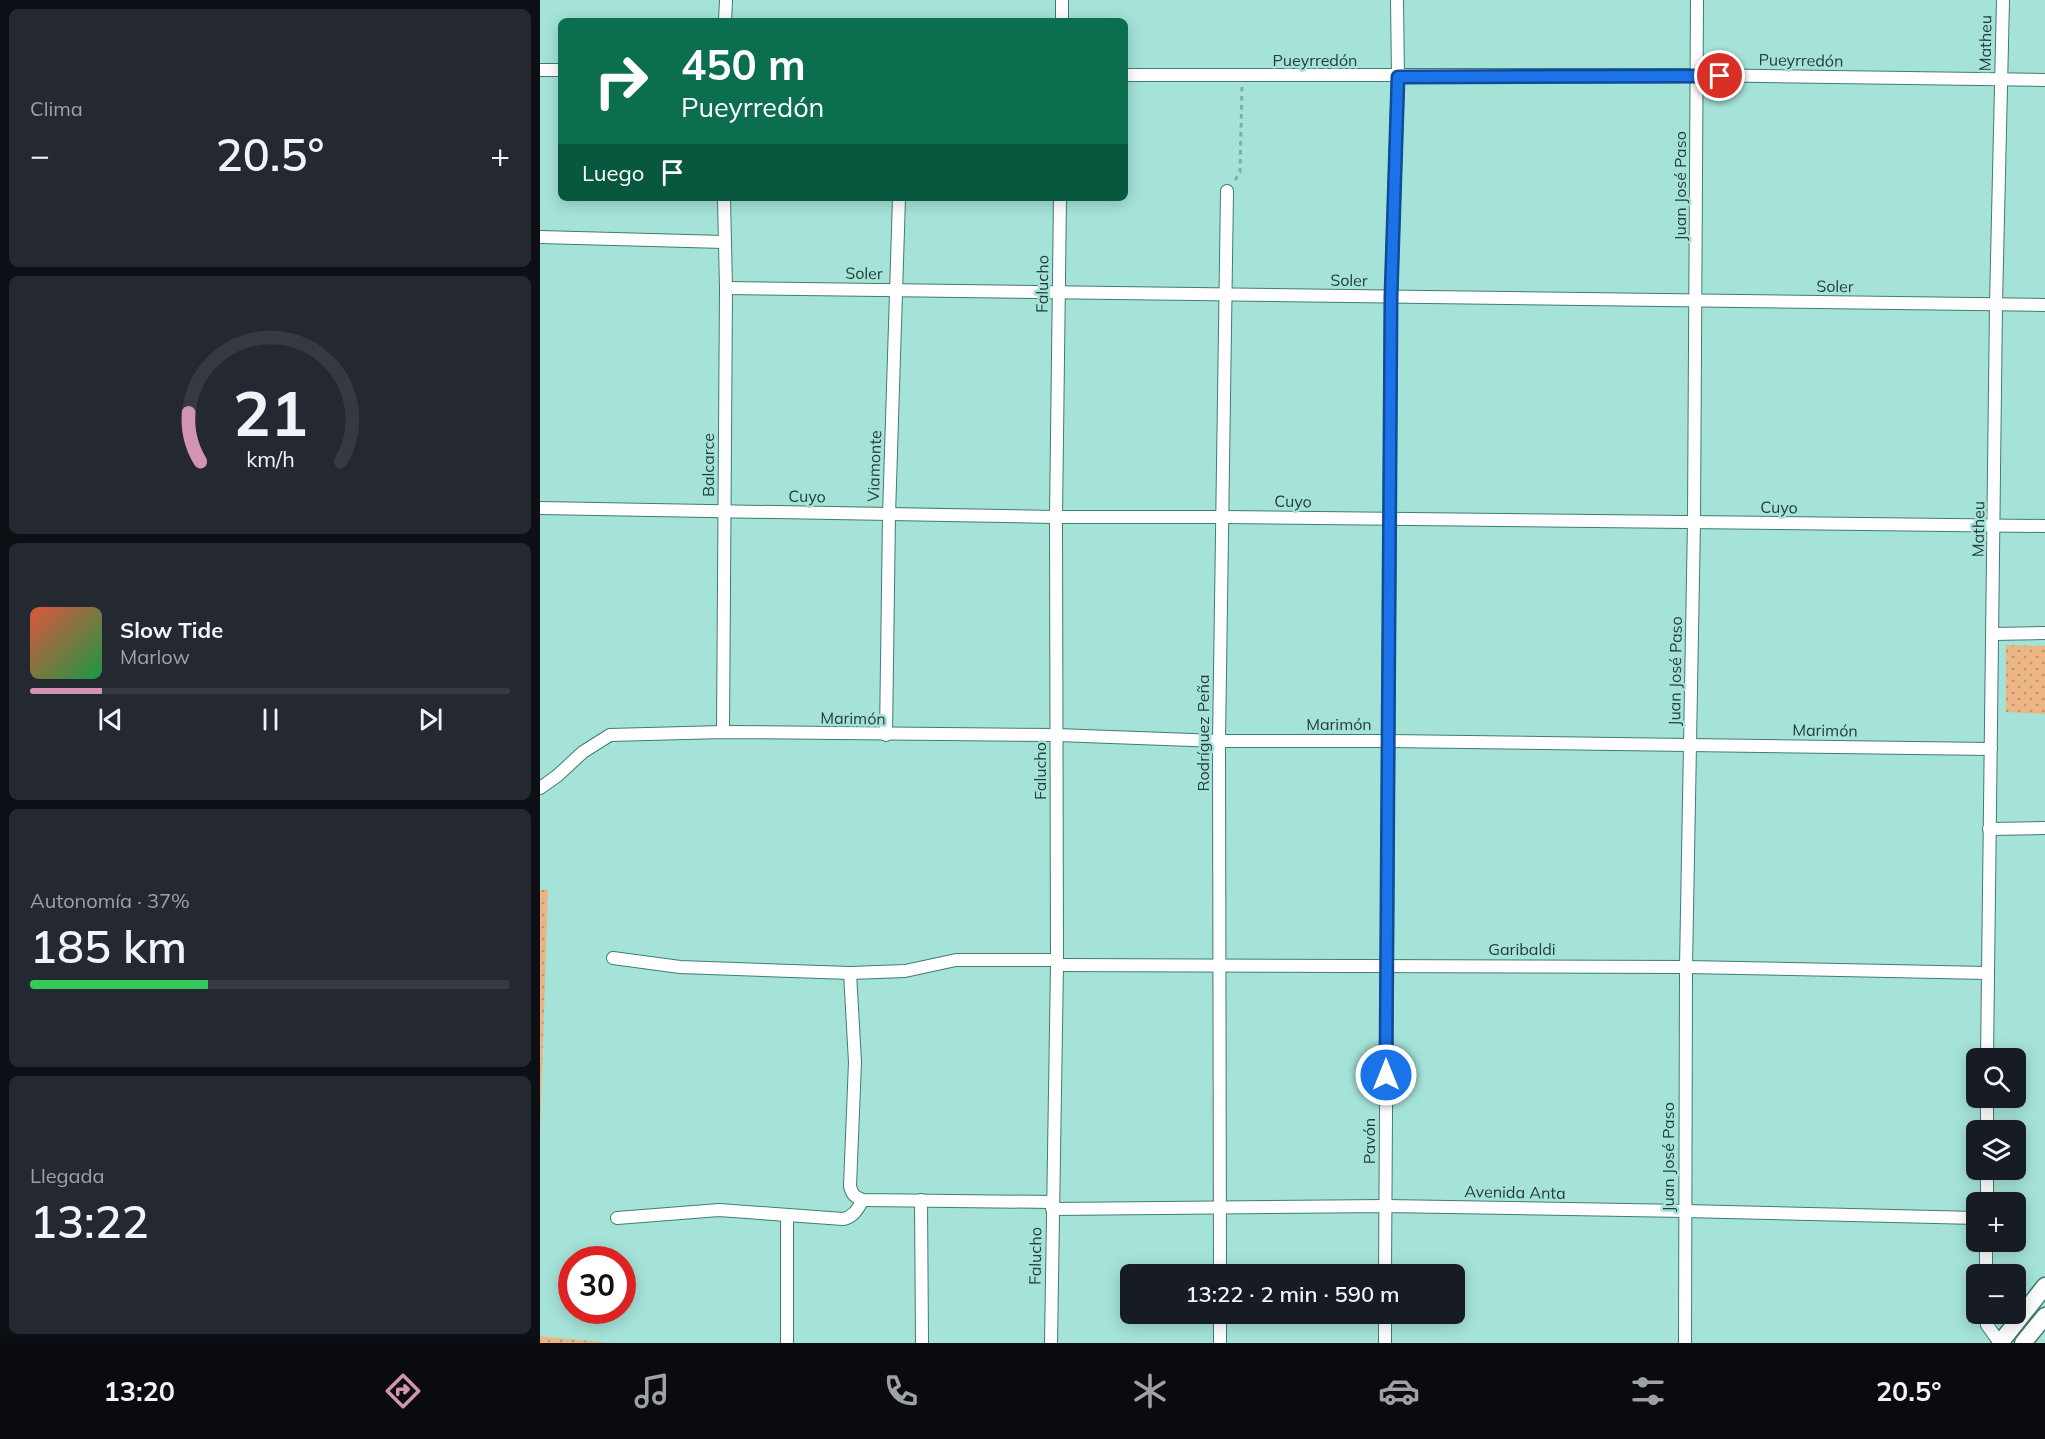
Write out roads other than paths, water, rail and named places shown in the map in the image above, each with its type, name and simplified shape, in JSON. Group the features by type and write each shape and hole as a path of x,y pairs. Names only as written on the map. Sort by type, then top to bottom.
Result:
{"main road":[{"path":"2000,1343 2045,1286"},
{"path":"2023,1343 2045,1316"}],"street":[{"path":"725,18 726,0"},
{"path":"1062,0 1062,18"},
{"name":"Pavón","path":"1385,1264 1391,297 1398,77 1398,0"},
{"name":"Juan José Paso","path":"1685,1343 1686,967 1694,522 1697,0"},
{"name":"Matheu","path":"1987,1048 1996,304 2003,0"},
{"path":"540,70 558,70"},
{"name":"Pueyrredón","path":"1128,75 1398,77 1696,75 2045,80"},
{"name":"Rodríguez Peña","path":"1220,1264 1219,741 1227,191"},
{"name":"Balcarce","path":"723,732 726,288 724,201"},
{"name":"Viamonte","path":"886,735 889,514 899,201"},
{"name":"Falucho","path":"1051,1343 1057,963 1056,517 1060,201"},
{"path":"540,237 724,242"},
{"name":"Soler","path":"726,288 2045,305"},
{"name":"Cuyo","path":"540,508 1056,517 2045,526"},
{"path":"1993,634 2045,633"},
{"name":"Marimón","path":"540,788 583,752 610,735 723,732 1057,735 1219,741 1991,749"},
{"path":"1989,829 2045,828"},
{"name":"Garibaldi","path":"614,958 680,967 850,973 905,971 956,960 1057,963 1686,967 1987,974"},
{"path":"617,1218 719,1210 849,1218 863,1200 855,1198 850,1186 855,1062 850,973"},
{"name":"Avenida Anta","path":"863,1200 1221,1208 1386,1206 1966,1218"},
{"path":"921,1200 922,1343"},
{"path":"787,1343 788,1215"},
{"path":"1220,1324 1220,1343"},
{"path":"1385,1324 1385,1343"},
{"path":"1987,1324 2000,1343"}]}
